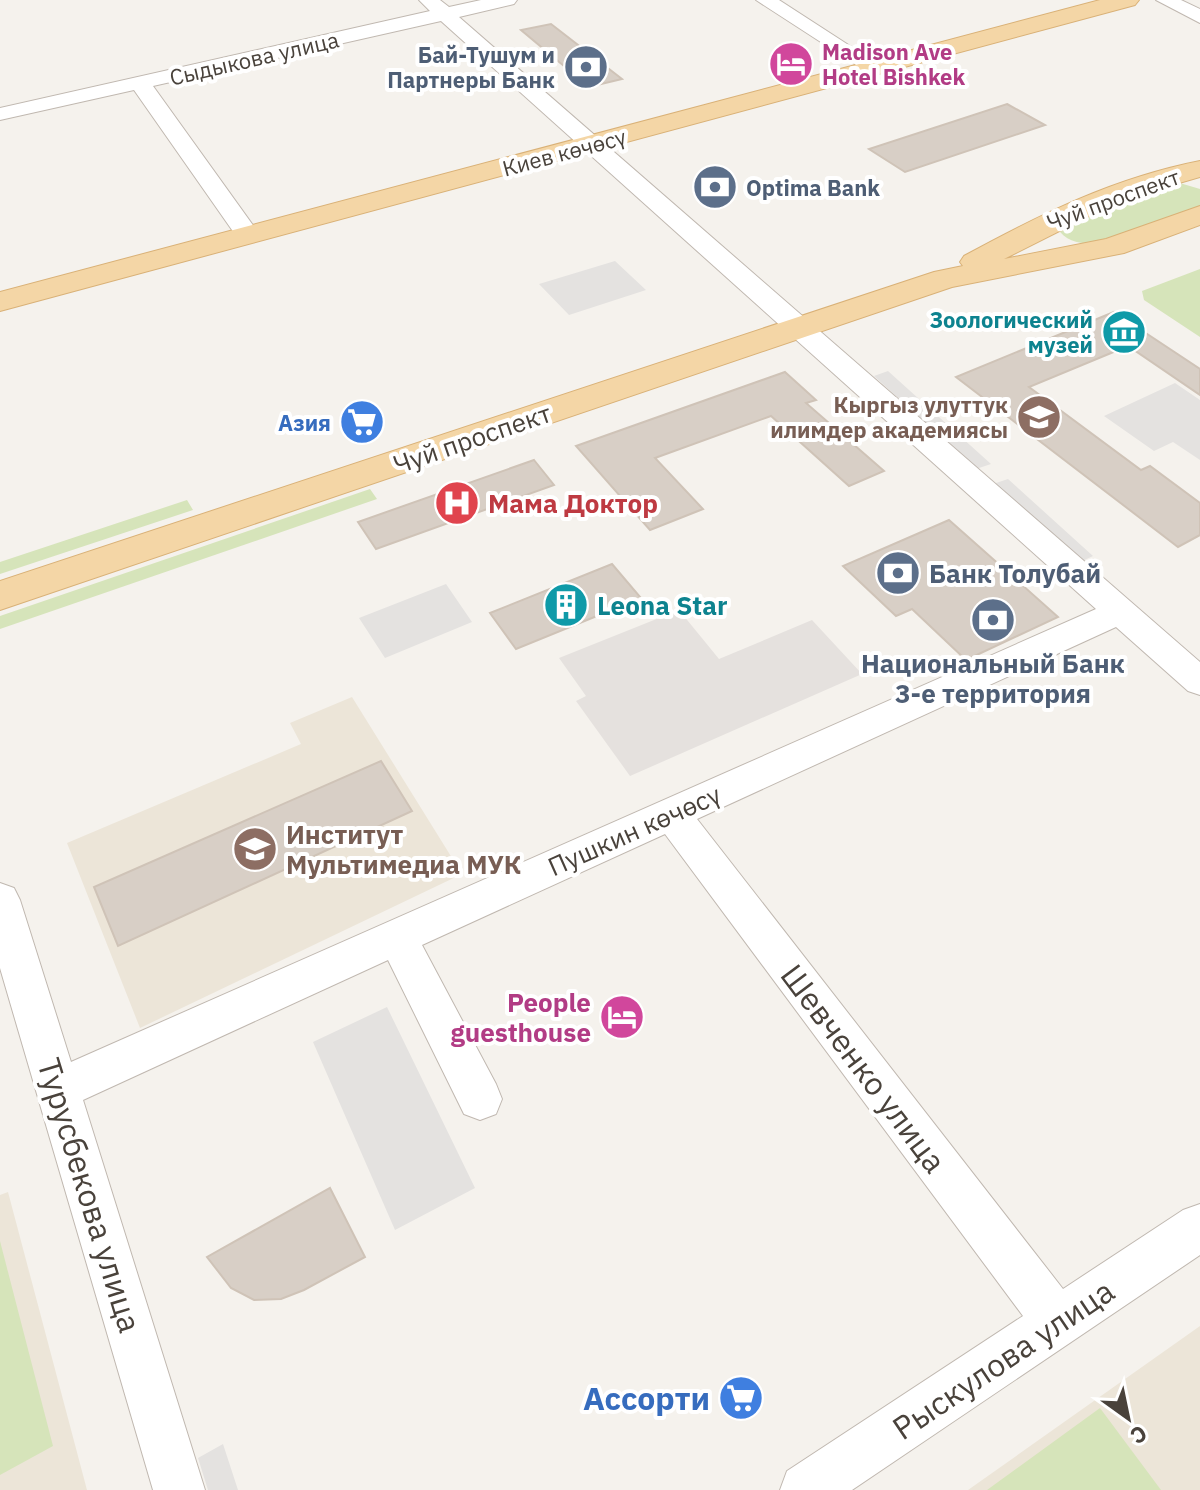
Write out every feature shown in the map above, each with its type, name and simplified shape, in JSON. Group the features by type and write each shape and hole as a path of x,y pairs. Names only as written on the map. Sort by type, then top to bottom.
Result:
{"main road":[{"name":"Киев көчөсү","path":"0,302 1127,0"},
{"name":"Чуй проспект","path":"945,279 1059,214 1150,180 1200,169"},
{"name":"Чуй проспект","path":"0,596 945,279 1113,247 1200,215"}],"street":[{"name":"Сыдыкова улица","path":"0,114 140,83 437,7 507,0"},
{"path":"766,0 874,68"},
{"path":"1166,0 1200,17"},
{"path":"437,7 1200,682"},
{"path":"140,83 248,235"},
{"name":"Пушкин көчөсү","path":"59,1089 1122,611"},
{"name":"Шевченко улица","path":"671,813 1058,1322"},
{"name":"Турусбекова улица","path":"0,900 179,1490"},
{"path":"397,937 480,1099"},
{"name":"Рыскулова улица","path":"806,1490 1200,1227"}],"shaded area":[{"path":"615,261 646,290 569,315 539,284"},
{"path":"888,371 991,464 976,469 874,376"},
{"path":"1175,383 1200,400 1200,460 1173,442 1154,451 1104,416"},
{"path":"1008,479 1093,556 1078,563 993,484"},
{"path":"446,584 472,622 385,658 359,618"},
{"path":"679,610 719,659 812,620 862,674 630,776 576,701 586,696 559,658"},
{"path":"352,697 462,874 140,1028 67,843 301,744 290,723"},
{"path":"387,1007 475,1188 395,1230 313,1042"},
{"path":"8,1192 87,1490 0,1490 0,1195"},
{"path":"1200,1326 1200,1490 968,1490"},
{"path":"223,1444 238,1490 208,1490 198,1458"}],"green space":[{"path":"1173,181 1200,189 1200,207 1107,242 1073,241 1057,228 1061,219"},
{"path":"1200,269 1200,337 1144,300 1142,291"},
{"path":"370,489 377,499 0,629 0,616"},
{"path":"187,500 193,510 0,574 0,562"},
{"path":"0,1241 53,1446 0,1475"},
{"path":"1100,1408 1161,1490 987,1490"}],"building":[{"path":"551,24 622,79 589,87 521,30"},
{"path":"1007,104 1045,125 905,172 869,149"},
{"name":"Кыргыз улуттук илимдер академиясы","path":"1114,312 1200,369 1200,395 1128,346 1029,387 1141,470 1150,466 1200,503 1200,535 1178,547 956,377"},
{"path":"785,372 816,400 806,403 884,471 849,486 771,416 655,458 703,509 650,530 576,446"},
{"name":"Мама Доктор","path":"534,460 554,485 376,549 358,522"},
{"path":"949,520 1058,617 966,660 912,609 896,616 843,566"},
{"name":"Leona Star","path":"612,564 641,598 516,649 490,613"},
{"name":"Институт Мультимедиа МУК","path":"381,761 412,811 118,946 94,887"},
{"path":"330,1188 365,1257 281,1299 254,1300 231,1288 207,1257"}],"place":[{"name":"Madison Ave Hotel Bishkek","path":"791,64"},
{"name":"Бай-Тушум и Партнеры Банк","path":"586,67"},
{"name":"Optima Bank","path":"715,187"},
{"name":"Зоологический музей","path":"1124,332"},
{"name":"Кыргыз улуттук илимдер академиясы","path":"1039,417"},
{"name":"Азия","path":"362,422"},
{"name":"Мама Доктор","path":"457,503"},
{"name":"Банк Толубай","path":"898,573"},
{"name":"Leona Star","path":"566,605"},
{"name":"Национальный Банк 3-е территория","path":"993,620"},
{"name":"Институт Мультимедиа МУК","path":"255,849"},
{"name":"People guesthouse","path":"622,1017"},
{"name":"Ассорти","path":"741,1398"}]}
